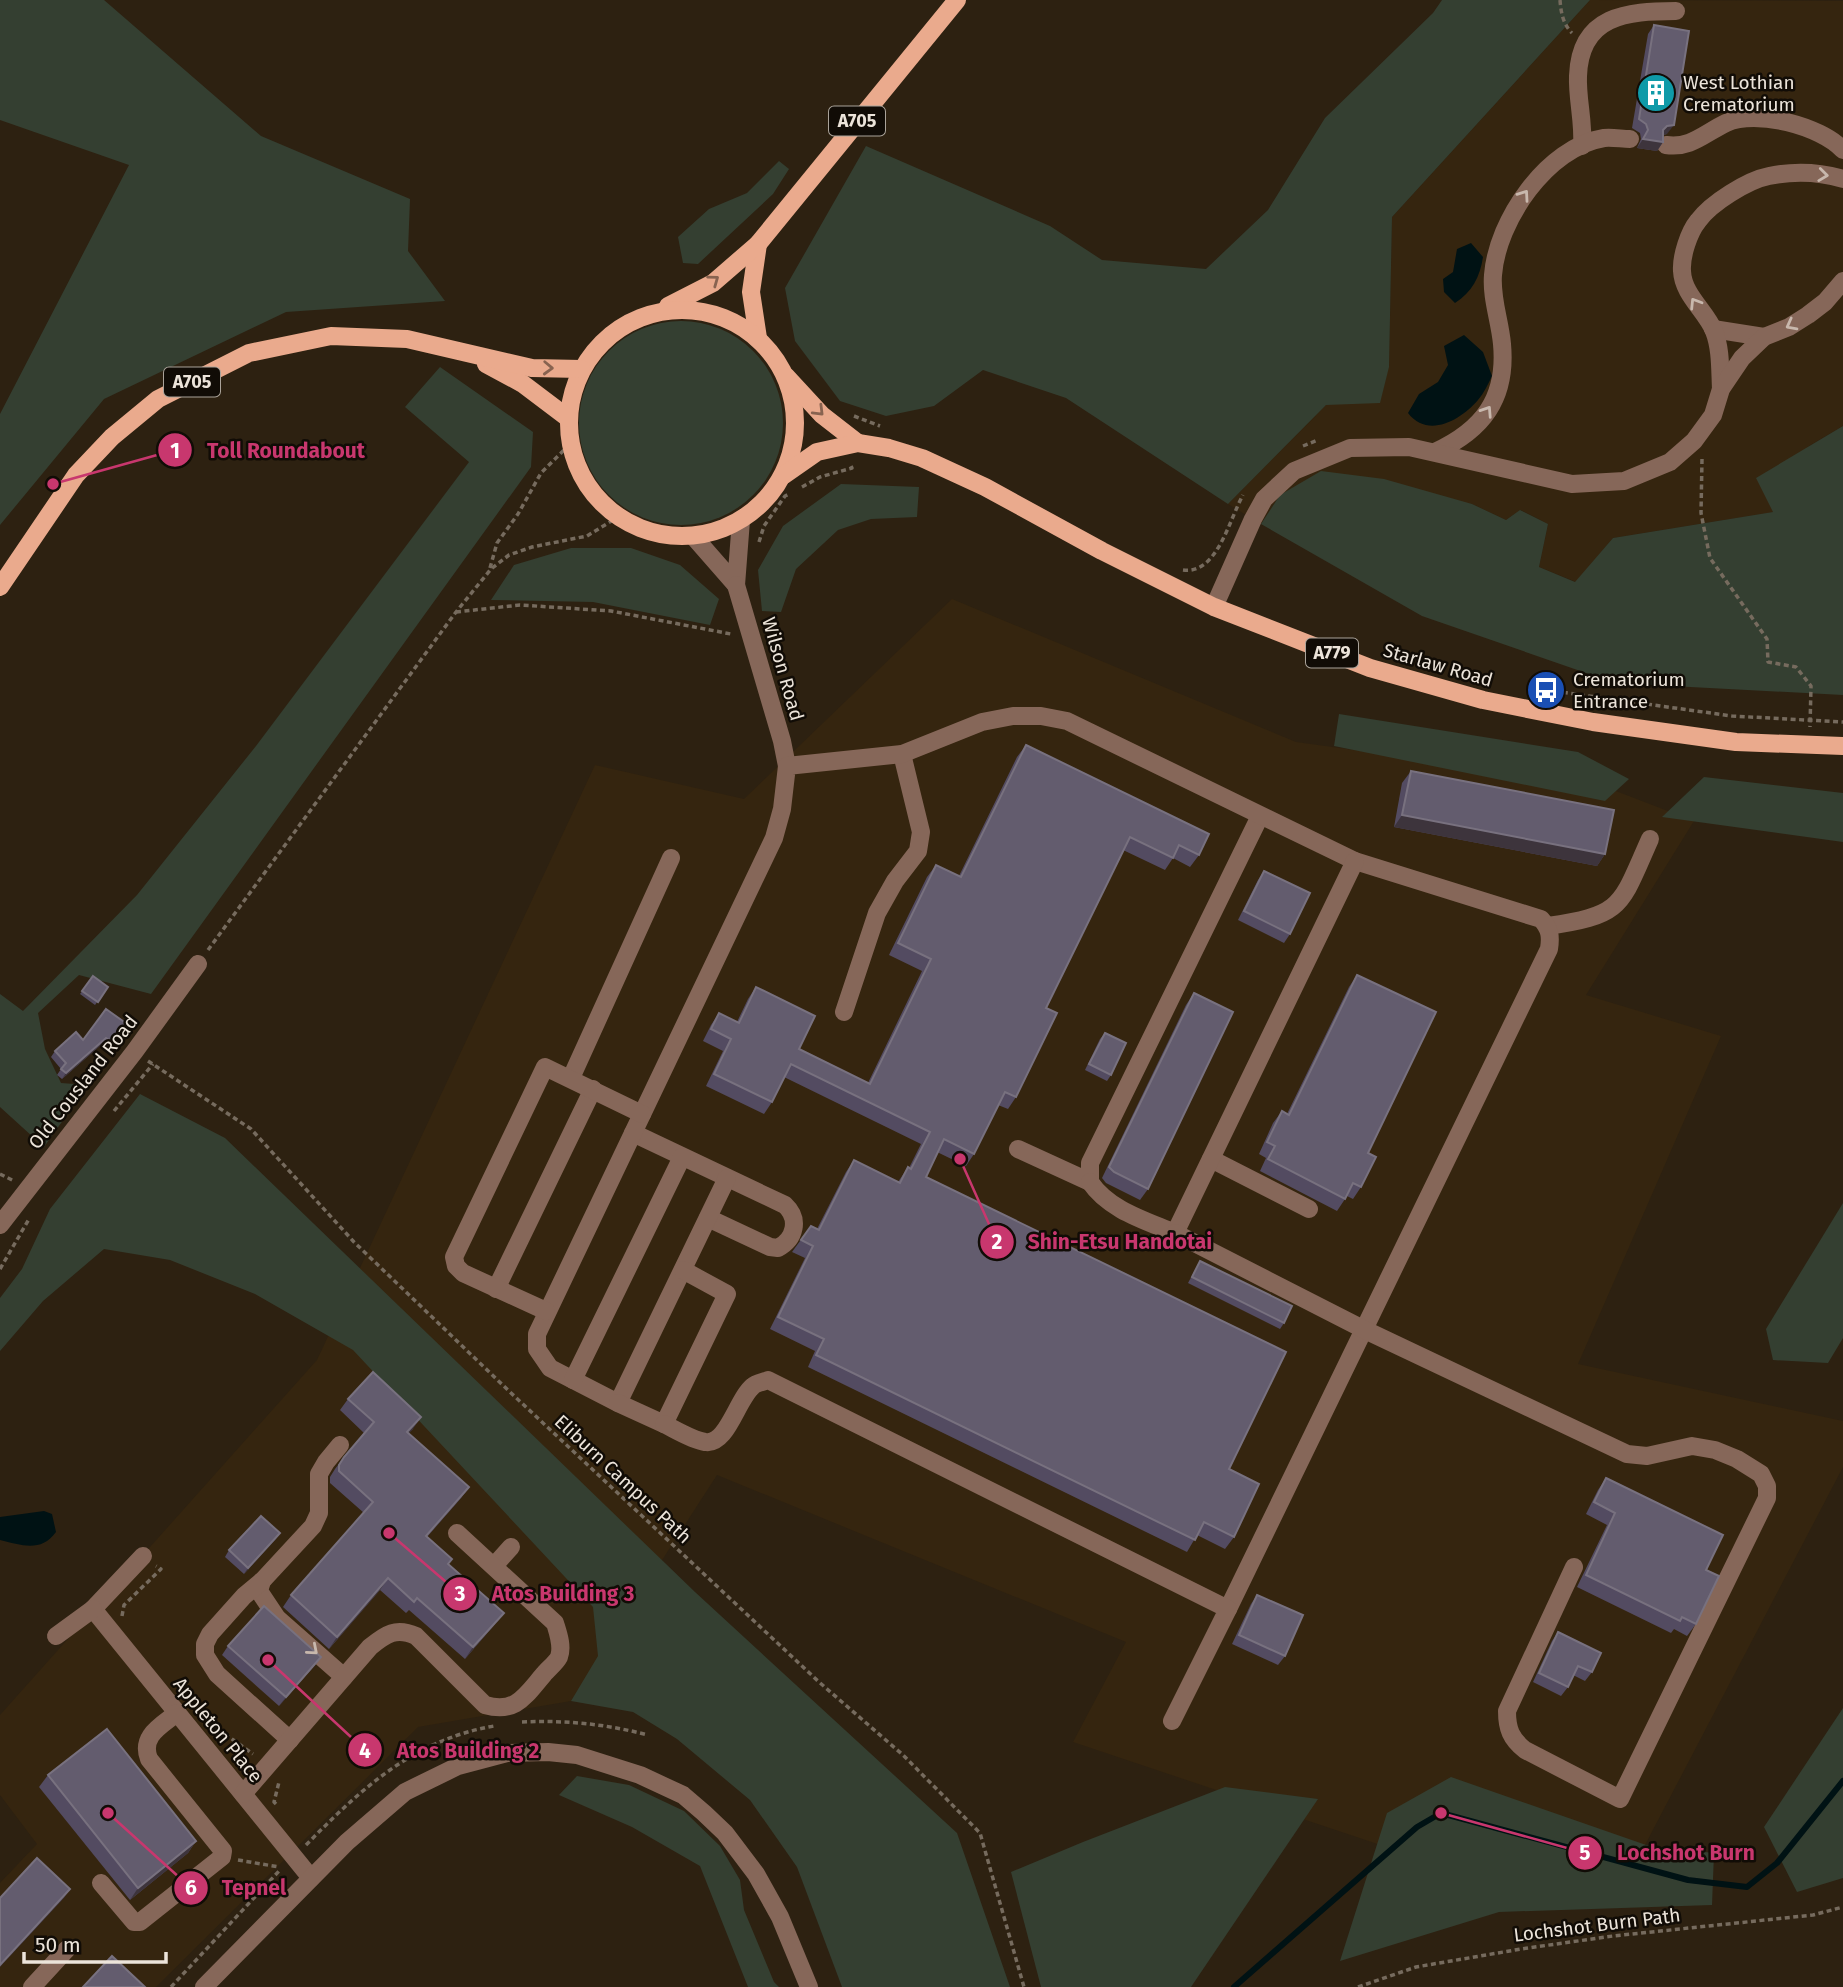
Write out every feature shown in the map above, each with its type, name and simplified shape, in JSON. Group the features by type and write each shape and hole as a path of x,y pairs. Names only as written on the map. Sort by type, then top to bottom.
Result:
{"main road":[{"name":"A705","path":"664,308 696,309 721,316 758,338 785,375 796,418 794,447 784,475 765,502 741,520 717,532 694,537 650,533 618,517 594,496 576,467 569,445 568,418 581,369 602,342 631,321 713,283 758,244 957,0"},
{"name":"A705","path":"758,244 751,292 758,338"},
{"name":"A705","path":"0,587 76,475 112,437 158,399 249,353 331,336 407,339 532,368 581,369"},
{"name":"A705","path":"468,354 523,384 568,418"},
{"name":"A779","path":"784,475 817,452 849,441 785,375"},
{"name":"Starlaw Road","path":"849,441 889,448 935,464 985,487 1102,551 1214,607 1370,668 1483,700 1593,722 1737,742 1843,746"}],"street":[{"path":"1581,146 1583,126 1577,78 1580,53 1589,37 1612,18 1642,11 1676,11"},
{"path":"1666,145 1677,147 1702,139 1727,122 1746,118 1780,121 1811,130 1834,141 1843,150"},
{"path":"1435,452 1458,441 1479,424 1493,404 1502,380 1503,344 1492,276 1497,247 1514,209 1533,182 1557,161 1581,146 1604,138 1630,139"},
{"path":"1721,389 1719,346 1713,328 1689,294 1682,271 1686,246 1698,220 1745,185 1767,176 1793,172 1843,179"},
{"path":"1214,607 1264,499 1294,471 1350,448 1409,447 1572,484 1625,481 1670,462 1694,441 1713,415 1721,389 1742,358 1764,337 1808,315 1825,302 1843,281"},
{"path":"1713,328 1764,337"},
{"name":"Wilson Road","path":"741,520 736,585 782,741 787,766 782,809 774,838 546,1311 537,1334 537,1349 550,1368 704,1443 714,1442 721,1437 739,1403 753,1385 768,1380 1228,1609"},
{"name":"Wilson Road","path":"694,537 736,585"},
{"path":"787,766 902,754 982,722 1013,716 1041,716 1067,721 1355,861 1532,915 1548,926 1551,937 1549,949 1172,1721"},
{"path":"844,1012 877,913 895,881 918,851 921,832 902,754"},
{"path":"1090,1182 1090,1163 1260,816"},
{"path":"1548,926 1583,921 1608,912 1625,897 1650,839"},
{"path":"570,1078 671,858"},
{"path":"1175,1233 1355,861"},
{"name":"Old Cousland Road","path":"0,1225 135,1051 198,964"},
{"path":"546,1311 463,1273 456,1266 454,1257 545,1067 642,1114"},
{"path":"496,1289 593,1089"},
{"path":"633,1133 785,1205 795,1221 785,1245 778,1248 770,1247 708,1218"},
{"path":"1018,1149 1090,1182 1098,1194 1111,1205 1175,1233 1365,1330 1627,1454 1647,1456 1692,1446 1715,1450 1737,1459 1761,1474 1767,1486 1767,1498 1620,1799 1525,1750 1514,1741 1507,1726 1507,1711 1574,1567"},
{"path":"573,1380 682,1157"},
{"path":"1210,1159 1309,1209"},
{"path":"618,1403 727,1178"},
{"path":"664,1424 727,1294 683,1270"},
{"path":"290,1740 217,1674 205,1655 205,1644 210,1634 244,1596 262,1581 313,1526 318,1513 319,1475 340,1445"},
{"path":"243,1794 370,1647 389,1632 405,1631 416,1636 485,1704 499,1709 522,1700 559,1657 560,1641 555,1623 457,1533"},
{"path":"494,1566 511,1547"},
{"path":"57,1636 93,1609 143,1556"},
{"path":"262,1581 259,1591 277,1618 344,1677"},
{"name":"Appleton Place","path":"93,1609 311,1878"},
{"path":"101,1883 134,1922 140,1922 222,1857 223,1851 149,1759 145,1750 145,1742 177,1713"},
{"path":"204,1987 376,1815 421,1783 458,1766 507,1753 548,1752 577,1755 640,1775 683,1795 724,1833 756,1874 780,1917 809,1987"},
{"path":"32,1987 68,1949"}],"path":[{"path":"1560,0 1566,27 1584,46"},
{"path":"738,560 755,554 764,526 785,496 820,477 852,468 849,441 854,415 888,430"},
{"path":"1297,451 1320,439"},
{"path":"490,570 497,543 518,514 541,473 569,445"},
{"path":"1702,457 1701,513 1710,558 1767,639 1768,662 1797,667 1811,686 1810,746"},
{"path":"1180,569 1193,571 1204,566 1214,556 1244,493"},
{"path":"198,964 456,612 490,570 509,555 532,547 587,536 618,517"},
{"path":"456,612 520,605 611,611 711,628 736,635 733,622"},
{"path":"1546,690 1732,716 1843,722"},
{"name":"Eliburn Campus Path","path":"135,1051 251,1129 364,1251 510,1392 819,1682 903,1755 980,1833 1024,1987"},
{"path":"123,1622 121,1614 124,1605 161,1569 143,1556"},
{"path":"208,1722 256,1756 280,1781 274,1802 282,1812"},
{"path":"222,1857 282,1868"},
{"name":"Lochshot Burn Path","path":"1358,1987 1416,1966 1613,1936 1813,1914 1843,1907"}],"shaded area":[{"path":"1590,0 1843,1 1843,426 1809,446 1774,512 1613,538 1576,582 1539,567 1548,524 1521,510 1506,520 1472,504 1280,495 1261,524 1228,504 1326,405 1389,367 1392,217"},
{"path":"1471,243 1483,257 1482,264 1471,289 1455,303 1444,292 1443,279 1453,272 1457,249"},
{"path":"1464,335 1483,352 1492,376 1486,388 1471,407 1454,420 1434,426 1416,421 1408,413 1419,394 1438,382 1448,365 1444,346"},
{"path":"952,599 1296,742 1595,783 1694,821 1586,995 1721,1036 1578,1364 1843,1421 1843,1467 1623,1887 1467,1874 1073,1742 1126,1642 717,1475 571,1701 418,1727 156,1987 0,1987 0,1883 37,1844 0,1795 0,1715 317,1360 595,765 744,799"},
{"path":"44,1511 52,1514 56,1532 44,1543 30,1546 0,1540 0,1517"}],"green space":[{"path":"0,0 104,0 261,136 410,199 408,251 445,301 286,312 104,399 0,525 0,414 129,165 0,120"},
{"path":"1442,0 1590,0 1392,217 1389,367 1380,403 1326,405 1228,504 1066,398 983,370 934,406 886,416 840,401 795,341 785,288 866,146 1050,226 1102,260 1206,269 1268,210 1325,118 1433,13"},
{"path":"779,161 789,169 773,194 698,264 683,263 678,237 709,209 747,193"},
{"path":"681,321 720,329 738,338 753,351 766,366 775,384 783,423 775,462 766,480 753,495 738,508 720,517 681,525 642,517 624,508 609,495 596,480 587,462 579,423 587,384 596,366 609,351 624,338 642,329"},
{"path":"440,367 533,432 531,467 151,994 79,975 38,1013 45,1049 61,1083 88,1085 44,1147 0,1107 0,994 23,1011 137,895 256,746 469,462 405,407"},
{"path":"1843,426 1843,695 1615,683 1422,616 1261,524 1280,495 1321,471 1384,479 1472,504 1506,520 1520,510 1548,524 1539,567 1575,582 1613,538 1773,512 1756,478"},
{"path":"841,484 919,487 917,517 871,519 838,530 796,569 781,612 762,611 758,570 783,526"},
{"path":"571,548 631,548 680,565 719,599 710,625 593,602 491,600 514,565"},
{"path":"1339,714 1578,752 1629,779 1605,801 1334,746"},
{"path":"1704,777 1843,793 1843,842 1662,817"},
{"path":"140,1094 225,1138 695,1592 957,1833 1010,1987 842,1987 797,1867 750,1800 677,1739 633,1712 571,1701 598,1656 593,1607 353,1350 255,1294 170,1260 104,1249 43,1301 0,1351 0,1298 22,1269 50,1209"},
{"path":"1843,1203 1843,1338 1828,1363 1773,1360 1766,1329"},
{"path":"1843,1708 1843,1878 1797,1892 1764,1827"},
{"path":"577,1776 629,1785 684,1811 720,1846 740,1880 744,1910 774,1982 779,1987 748,1987 700,1866 632,1827 559,1795"},
{"path":"1451,1777 1649,1846 1714,1853 1712,1905 1499,1912 1340,1961 1387,1813"},
{"path":"1225,1787 1318,1799 1191,1987 1041,1987 1011,1872"}],"building":[{"name":"West Lothian Crematorium","path":"1654,25 1689,31 1674,125 1663,130 1663,142 1643,139 1648,130 1646,124 1639,119"},
{"path":"1026,745 1209,834 1199,855 1179,845 1173,858 1130,837 1046,1008 1057,1013 1016,1097 1005,1092 974,1154 944,1139 926,1177 1286,1352 1229,1469 1259,1484 1234,1537 1204,1522 1195,1540 816,1355 824,1339 778,1317 813,1246 801,1240 811,1226 819,1230 854,1160 900,1183 908,1167 911,1169 930,1132 791,1064 772,1102 714,1074 731,1039 711,1029 719,1013 739,1023 756,987 815,1016 799,1049 870,1084 931,959 898,943 936,865 961,877"},
{"path":"1411,771 1614,810 1605,854 1402,815"},
{"path":"1264,871 1310,893 1290,934 1244,911"},
{"path":"1357,975 1436,1012 1368,1153 1376,1157 1361,1187 1353,1183 1345,1199 1268,1159 1275,1146 1267,1142 1282,1111 1289,1115"},
{"path":"93,976 108,987 98,1002 82,991"},
{"path":"1194,993 1233,1012 1148,1189 1109,1167"},
{"path":"106,1009 127,1024 113,1043 106,1038 66,1073 61,1069 66,1063 55,1051 76,1032 83,1040"},
{"path":"1105,1033 1126,1043 1111,1075 1089,1064"},
{"path":"1200,1261 1292,1306 1284,1323 1192,1277"},
{"path":"373,1372 421,1417 407,1432 469,1487 426,1536 452,1559 448,1564 504,1613 473,1647 417,1598 414,1602 388,1578 337,1637 291,1595 373,1502 339,1471 339,1465 374,1422 348,1399"},
{"path":"1606,1478 1723,1535 1706,1570 1719,1576 1696,1624 1682,1617 1680,1621 1586,1575 1615,1513 1594,1502"},
{"path":"261,1516 280,1533 248,1568 229,1550"},
{"path":"1257,1595 1303,1615 1285,1656 1239,1635"},
{"path":"264,1606 321,1657 286,1697 228,1646"},
{"path":"1558,1632 1601,1653 1592,1672 1578,1666 1568,1687 1539,1673"},
{"path":"107,1729 196,1841 138,1888 48,1775"},
{"path":"37,1858 70,1889 0,1965 0,1898"},
{"path":"112,1956 145,1987 83,1987"}],"waterway":[{"path":"1234,1987 1417,1827 1441,1813 1688,1880 1747,1887 1777,1863 1843,1781"}],"place":[{"name":"West Lothian Crematorium","path":"1656,93"},
{"name":"Toll Roundabout","path":"53,484"},
{"name":"Crematorium Entrance","path":"1546,690"},
{"name":"Shin-Etsu Handotai","path":"960,1159"},
{"name":"Atos Building 3","path":"389,1533"},
{"name":"Atos Building 2","path":"268,1660"},
{"name":"Tepnel","path":"108,1813"},
{"name":"Lochshot Burn","path":"1441,1813"}]}
